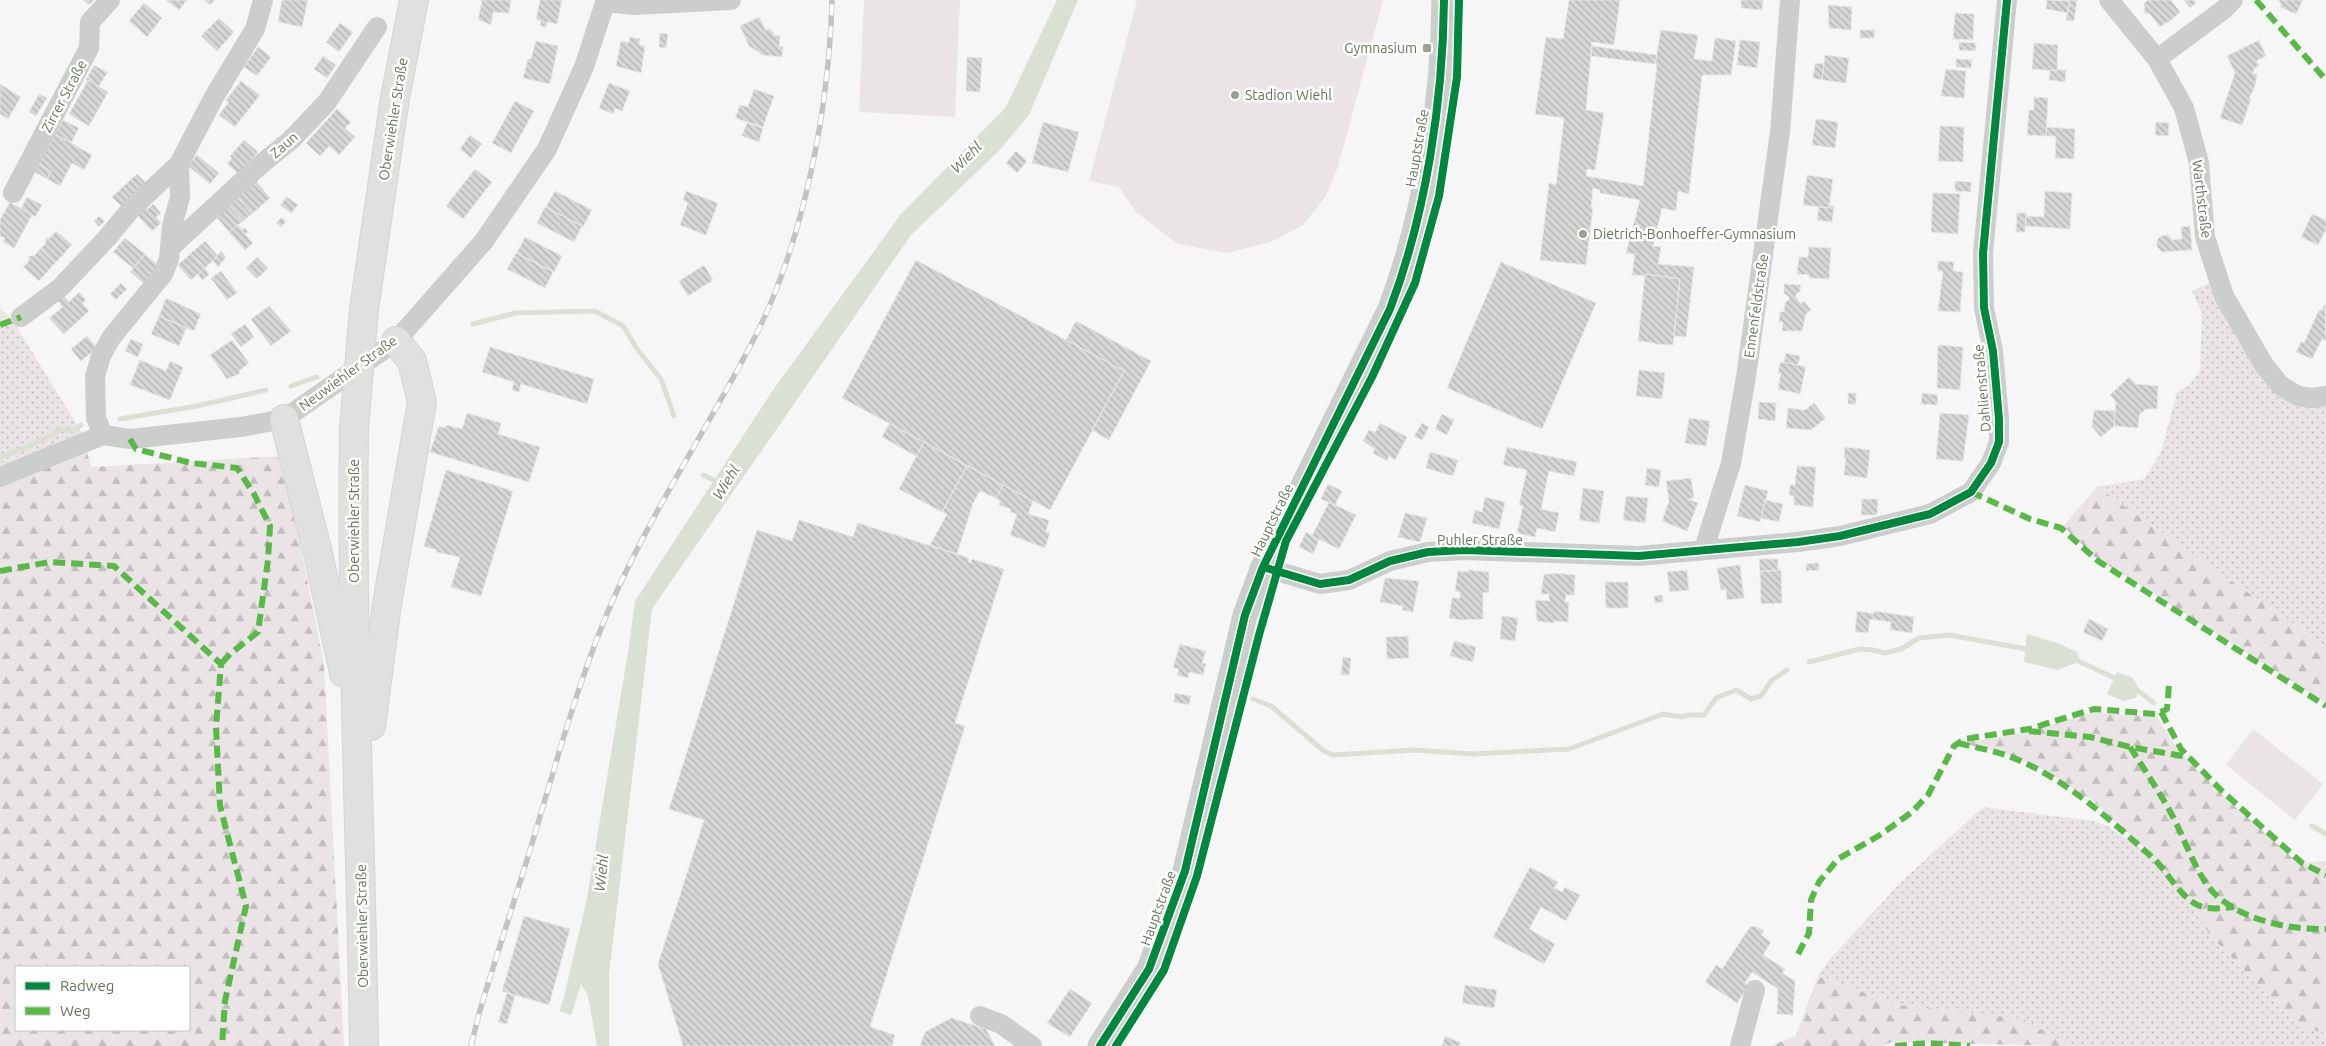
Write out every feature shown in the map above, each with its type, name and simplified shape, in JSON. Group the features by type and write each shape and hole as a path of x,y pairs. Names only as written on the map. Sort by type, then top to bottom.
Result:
{"main road":[{"name":"Oberwiehler Straße","path":"364,1046 361,857 356,712 354,428 364,309 395,98 414,0"},
{"path":"361,857 374,693 386,604 422,402 412,361 396,342"},
{"path":"284,419 317,549 340,656 356,712"}],"street":[{"name":"Zirrer Straße","path":"13,193 89,48 90,22 110,0"},
{"path":"21,317 60,288 107,238 131,209 179,164 214,97 255,29 263,0"},
{"path":"606,1 634,4 731,0"},
{"name":"Hauptstraße","path":"1100,1046 1149,969 1184,871 1245,615 1264,567 1390,310 1401,281 1416,226 1434,127 1443,45 1444,0"},
{"name":"Ennenfeldstraße","path":"1704,549 1731,463 1746,377 1780,132 1790,0"},
{"name":"Dahlienstraße","path":"1704,549 1840,536 1930,514 1971,492 1991,463 1998,442 1999,419 1993,351 1984,308 1983,253 2008,0"},
{"name":"Warthstraße","path":"2109,0 2157,59 2184,108 2199,163 2205,237 2224,296 2264,365 2280,385 2298,396 2312,398 2326,396"},
{"path":"2157,59 2223,10 2233,0"},
{"name":"Neuwiehler Straße","path":"103,435 130,439 241,427 284,419 396,342 484,241 547,149 584,67 606,1"},
{"name":"Zaun","path":"171,247 303,128 327,102 377,27"},
{"path":"0,477 103,435 96,418 94,376 101,356 111,338 163,274 171,247 172,226 180,197 179,164"},
{"name":"Puhler Straße","path":"1264,567 1320,584 1348,580 1390,561 1428,552 1464,550 1639,556 1704,549"},
{"path":"1740,1046 1755,990"},
{"path":"980,1016 1002,1024 1032,1046"}],"green space":[{"path":"864,0 960,0 955,117 859,112"},
{"name":"Stadion Wiehl","path":"1137,0 1383,0 1338,167 1326,196 1303,225 1271,242 1227,253 1178,244 1136,212 1119,187 1089,181"},
{"path":"2215,280 2261,370 2326,403 2326,647 2097,487 2144,479 2161,452 2177,392 2188,386 2200,371 2202,313 2192,291"},
{"path":"0,308 13,321 0,333"},
{"path":"13,321 82,433 0,464 0,333"},
{"path":"82,433 91,467 283,456 324,665 344,1046 0,1046 0,464"},
{"path":"2097,487 2326,647 2326,703 2095,557 2063,526"},
{"path":"2094,712 2157,717 2178,750 2221,794 2298,863 2326,861 2326,1033 2298,1026 2210,935 2188,899 2161,863 2093,801 2044,770 2005,753 1961,743 2023,733"},
{"path":"2253,729 2323,784 2295,820 2226,765"},
{"path":"1983,807 2094,821 2108,826 2161,863 2188,899 2210,935 2298,1026 2326,1033 2326,1046 2071,1046 2023,1020 1899,1005 1818,976 1829,960 1902,881"},
{"path":"1818,976 1899,1005 2023,1019 2071,1046 1892,1042 1883,1046 1772,1046 1796,1035"}],"water":[{"name":"Wiehl","path":"1057,0 1078,0 1029,115 998,152 911,235 652,609 609,975 609,1046 597,1046 588,996 581,984 571,1015 559,1011 586,903 635,601 773,390 901,214 1006,107"},
{"path":"2027,634 2057,643 2077,652 2080,661 2058,670 2024,662"},
{"path":"2117,672 2133,678 2139,689 2136,698 2123,701 2107,694"}],"building":[{"path":"83,0 94,0 89,5"},
{"path":"166,0 187,0 179,10"},
{"path":"204,0 215,0 210,5"},
{"path":"282,0 308,0 302,27 278,22"},
{"path":"480,0 511,0 509,13 493,12 491,25 478,19 482,2"},
{"path":"540,0 562,0 557,24 547,22 546,27 540,26 541,21 536,19"},
{"path":"1569,0 1620,0 1614,45 1592,42 1586,110 1604,113 1595,170 1587,169 1586,176 1643,186 1657,65 1655,64 1661,30 1698,35 1694,59 1712,61 1715,38 1736,41 1731,75 1702,75 1689,194 1678,191 1676,211 1662,208 1653,246 1661,247 1658,264 1694,267 1686,337 1674,336 1680,279 1645,274 1645,276 1632,275 1635,254 1626,253 1640,200 1600,193 1600,190 1593,188 1591,207 1593,207 1586,265 1540,260 1549,183 1556,185 1564,118 1535,114 1546,37 1563,39"},
{"path":"1741,0 1763,0 1762,10 1741,8"},
{"path":"2047,0 2070,1 2068,13 2046,9"},
{"path":"2070,0 2077,0 2074,21 2066,20"},
{"path":"2148,0 2171,0 2180,12 2168,23 2160,27 2150,14 2144,13 2145,6 2143,4"},
{"path":"2184,0 2194,0 2196,3 2190,8"},
{"path":"2278,0 2303,0 2296,14 2280,7 2281,4"},
{"path":"144,3 162,18 147,37 129,21"},
{"path":"1828,5 1852,7 1851,30 1829,28"},
{"path":"1955,13 1974,14 1973,40 1953,39"},
{"path":"759,17 766,31 768,28 774,33 772,35 780,36 779,46 783,47 782,57 763,55 749,46 740,26"},
{"path":"219,18 234,32 217,51 201,36"},
{"path":"340,23 353,32 339,52 326,42"},
{"path":"1860,30 1875,30 1874,38 1860,38"},
{"path":"660,33 668,34 666,48 659,47"},
{"path":"630,37 640,39 639,45 645,46 641,73 616,66 621,41 629,43"},
{"path":"2261,39 2259,41 2266,56 2256,61 2259,65 2254,69 2253,74 2257,74 2255,86 2249,98 2251,99 2242,125 2220,118 2235,73 2227,56"},
{"path":"1740,40 1760,42 1757,68 1737,65"},
{"path":"536,41 558,46 550,84 523,78 528,59 531,59"},
{"path":"1959,42 1976,43 1975,51 1959,50"},
{"path":"2034,43 2058,45 2057,71 2032,69"},
{"path":"1592,46 1657,55 1655,64 1591,56"},
{"path":"258,47 271,57 257,76 244,67"},
{"path":"1825,55 1849,58 1846,83 1822,80"},
{"path":"323,56 336,65 327,78 314,69"},
{"path":"967,57 982,58 980,92 966,91"},
{"path":"1956,59 1972,60 1971,68 1956,67"},
{"path":"1815,63 1824,64 1822,80 1813,78"},
{"path":"94,65 110,74 107,73 99,86 86,80"},
{"path":"1946,69 1966,71 1964,98 1941,96"},
{"path":"2050,70 2066,70 2065,82 2049,80"},
{"path":"88,80 108,92 89,126 69,114"},
{"path":"241,81 260,95 235,127 219,115 229,102 226,100"},
{"path":"609,83 630,91 622,111 615,108 613,114 599,108"},
{"path":"0,84 21,97 8,119 0,114"},
{"path":"754,89 774,96 763,127 735,118 740,105 748,107"},
{"path":"39,94 47,98 36,116 29,112"},
{"path":"2034,97 2048,98 2046,136 2027,135 2029,110 2034,110"},
{"path":"515,101 534,111 511,153 492,143"},
{"path":"337,109 351,122 345,128 355,137 339,155 329,146 320,156 306,143"},
{"path":"1816,119 1838,122 1835,148 1812,145"},
{"path":"63,120 79,128 71,143 55,134"},
{"path":"1043,122 1079,132 1068,172 1032,163"},
{"path":"2156,122 2169,123 2168,136 2155,135"},
{"path":"747,123 763,128 759,142 742,136"},
{"path":"1940,126 1964,127 1963,162 1938,161"},
{"path":"2047,127 2075,129 2074,159 2055,158 2056,136 2046,136"},
{"path":"55,134 92,155 84,170 72,163 60,186 47,179 51,171 39,164"},
{"path":"470,135 482,144 471,158 460,149"},
{"path":"244,140 258,152 239,174 227,164 232,158 230,156"},
{"path":"1016,151 1027,161 1017,173 1006,163"},
{"path":"197,155 219,173 210,184 188,166"},
{"path":"39,164 51,171 47,179 35,172"},
{"path":"475,169 492,182 463,219 446,206"},
{"path":"137,174 146,183 121,206 112,197"},
{"path":"1807,175 1833,179 1829,208 1803,205"},
{"path":"256,181 270,198 252,214 237,197"},
{"path":"1955,181 1971,182 1971,192 1955,191"},
{"path":"555,191 592,210 583,227 546,207"},
{"path":"686,191 718,203 706,235 680,225 688,203 683,200"},
{"path":"2045,191 2072,193 2070,229 2025,226 2026,216 2044,217"},
{"path":"1933,193 1960,194 1958,234 1931,232"},
{"path":"27,197 42,205 35,217 21,209"},
{"path":"237,197 252,214 243,221 228,204"},
{"path":"287,197 298,205 291,213 280,205"},
{"path":"10,202 32,215 14,248 3,242 5,238 0,236 0,220"},
{"path":"153,204 161,213 156,217 161,223 152,231 135,213 144,205 148,209"},
{"path":"228,204 243,221 229,232 215,215"},
{"path":"1829,206 1834,206 1832,222 1817,220 1819,207 1829,208"},
{"path":"545,207 582,226 574,242 537,223"},
{"path":"2017,213 2026,213 2025,232 2016,232"},
{"path":"2312,214 2326,220 2326,229 2318,245 2301,237"},
{"path":"99,216 105,221 99,227 94,221"},
{"path":"282,217 286,222 281,227 276,223"},
{"path":"238,225 242,230 245,228 248,232 245,234 253,243 245,250 229,232"},
{"path":"2190,226 2192,250 2162,252 2157,247 2157,240 2161,236 2168,235 2172,240 2182,239 2181,227"},
{"path":"56,231 72,245 55,263 40,249 46,243 46,238 50,238"},
{"path":"525,237 562,256 554,272 517,253"},
{"path":"125,238 145,254 133,268 113,252"},
{"path":"205,241 218,256 205,268 191,253"},
{"path":"1809,247 1831,248 1829,279 1809,278 1809,275 1797,274 1799,257 1808,257"},
{"path":"40,249 55,263 39,281 23,267 29,261 29,256 34,256"},
{"path":"221,251 226,257 218,267 213,261"},
{"path":"191,253 205,268 191,280 178,265"},
{"path":"516,253 553,272 545,288 507,269"},
{"path":"145,254 161,268 146,285 130,272"},
{"path":"257,257 268,268 257,279 246,268"},
{"path":"916,260 1124,371 1050,510 842,398"},
{"path":"1938,261 1954,262 1953,271 1963,272 1960,312 1938,311 1943,271 1938,271"},
{"path":"1501,262 1596,303 1542,429 1447,388"},
{"path":"704,265 713,280 688,296 679,281"},
{"path":"205,268 209,275 202,280 198,274"},
{"path":"221,271 237,293 227,300 211,278"},
{"path":"1645,274 1680,279 1673,345 1638,341"},
{"path":"121,283 127,289 116,300 110,294"},
{"path":"1784,284 1801,285 1800,291 1795,296 1801,304 1804,301 1811,310 1806,314 1802,331 1782,331 1783,322 1779,322 1780,312 1784,312 1785,303 1790,298 1784,293"},
{"path":"79,292 86,300 82,303 89,311 64,334 49,318 63,307 58,301 63,296 69,302"},
{"path":"166,298 201,314 194,331 159,316"},
{"path":"2325,304 2326,341 2322,339 2312,359 2296,352 2301,342 2304,343 2319,310 2321,311"},
{"path":"269,306 291,331 271,346 251,319"},
{"path":"159,316 186,328 179,346 151,334"},
{"path":"1076,321 1151,361 1109,440 1092,430 1124,371 1066,340"},
{"path":"245,324 254,337 241,347 231,334"},
{"path":"87,336 97,348 81,361 71,349"},
{"path":"131,339 143,344 138,357 125,351"},
{"path":"232,340 249,363 240,370 239,374 227,379 210,355"},
{"path":"1938,345 1963,347 1960,390 1937,388"},
{"path":"490,347 594,379 587,404 521,384 519,392 512,390 514,382 482,372"},
{"path":"1786,353 1800,356 1798,365 1784,362"},
{"path":"140,360 166,371 170,361 183,367 170,400 130,385"},
{"path":"1784,362 1806,367 1800,394 1778,389 1781,373 1778,373 1780,363"},
{"path":"1639,370 1665,373 1662,399 1636,396"},
{"path":"2129,377 2136,384 2158,386 2157,409 2146,409 2139,415 2138,428 2114,426 2116,402 2110,395"},
{"path":"1848,393 1856,393 1856,404 1848,404"},
{"path":"1922,393 1938,395 1937,405 1921,404"},
{"path":"1759,402 1776,403 1775,421 1758,419"},
{"path":"1814,403 1826,418 1811,430 1786,428 1788,408 1805,410"},
{"path":"2094,410 2115,411 2114,426 2101,437 2092,427"},
{"path":"467,413 501,423 498,434 540,447 529,482 430,452 439,426 445,428 446,425 462,429"},
{"path":"1940,413 1969,415 1963,461 1936,459"},
{"path":"1442,414 1454,420 1447,435 1435,429"},
{"path":"1689,418 1710,421 1706,446 1685,443"},
{"path":"1380,423 1407,437 1395,460 1389,456 1387,461 1373,453 1375,449 1363,441 1369,430 1375,433"},
{"path":"1422,423 1429,427 1422,440 1414,436"},
{"path":"889,424 924,442 916,456 882,437"},
{"path":"924,442 967,466 942,512 899,489"},
{"path":"1507,447 1577,462 1574,476 1549,471 1541,509 1559,513 1555,532 1537,528 1535,537 1517,533 1523,506 1519,505 1527,470 1503,465"},
{"path":"1845,447 1870,450 1867,478 1844,475"},
{"path":"1430,452 1458,460 1453,476 1426,468"},
{"path":"967,466 1003,485 996,498 980,491 973,503 957,554 930,545 947,514 942,512"},
{"path":"1797,466 1816,467 1813,507 1794,505 1794,496 1789,495 1790,485 1795,485"},
{"path":"1647,468 1661,470 1659,487 1645,485"},
{"path":"446,470 513,491 481,596 451,587 460,557 436,552 437,550 424,546"},
{"path":"1691,478 1694,498 1688,499 1698,503 1687,531 1662,521 1669,501 1666,481"},
{"path":"1328,484 1342,491 1335,505 1321,499"},
{"path":"1003,485 1033,501 1028,514 1049,520 1046,532 1050,533 1045,548 1010,535 1017,514 1010,512 1011,509 999,505 1000,501 996,498"},
{"path":"1745,485 1768,491 1760,522 1737,516"},
{"path":"1583,488 1604,491 1599,523 1579,520"},
{"path":"1626,496 1648,498 1645,523 1623,520"},
{"path":"1485,497 1505,502 1499,529 1472,523 1475,510 1482,512"},
{"path":"1862,499 1878,499 1877,515 1861,515"},
{"path":"1765,500 1783,504 1779,522 1761,518"},
{"path":"1329,502 1356,515 1339,549 1312,536"},
{"path":"1405,513 1427,518 1420,542 1398,537"},
{"path":"799,520 853,537 858,523 969,558 968,562 971,563 972,559 1004,569 955,723 965,726 870,1027 895,1035 892,1046 683,1046 658,964 704,820 669,809 757,530 792,541"},
{"path":"1306,532 1319,540 1313,554 1299,547"},
{"path":"1759,559 1778,559 1778,571 1760,571"},
{"path":"1818,563 1819,570 1806,571 1806,564"},
{"path":"1740,565 1744,598 1727,600 1726,589 1721,590 1717,568"},
{"path":"1468,570 1489,572 1489,593 1483,592 1483,619 1462,620 1449,618 1452,598 1460,598 1460,592 1455,591 1458,571 1468,572"},
{"path":"1687,570 1689,590 1670,592 1667,572"},
{"path":"1781,570 1782,603 1761,604 1760,571"},
{"path":"1544,574 1575,575 1574,595 1566,595 1565,602 1569,602 1568,622 1537,621 1535,600 1549,601 1549,594 1541,594"},
{"path":"1385,578 1419,581 1413,612 1402,610 1403,606 1380,602"},
{"path":"1605,582 1628,582 1628,608 1606,608"},
{"path":"1662,595 1663,602 1655,603 1654,596"},
{"path":"1857,611 1874,614 1874,611 1914,617 1912,633 1890,630 1891,622 1870,619 1868,633 1855,632"},
{"path":"1502,616 1518,618 1515,641 1500,639"},
{"path":"2089,619 2108,629 2102,641 2083,632"},
{"path":"1408,636 1409,658 1387,659 1386,637"},
{"path":"1454,641 1476,647 1473,662 1450,656"},
{"path":"1180,644 1206,651 1202,663 1206,664 1203,675 1189,672 1188,678 1177,675 1179,669 1173,668"},
{"path":"1343,657 1351,658 1349,675 1341,675"},
{"path":"1175,693 1191,696 1189,705 1174,702"},
{"path":"1530,867 1558,882 1554,888 1562,892 1565,887 1580,895 1566,921 1541,907 1529,929 1555,944 1544,964 1493,937"},
{"path":"524,916 570,929 549,1005 502,991"},
{"path":"1755,926 1764,931 1761,935 1771,942 1763,955 1785,969 1782,973 1795,981 1793,1015 1777,1014 1778,989 1752,972 1745,983 1748,986 1737,1003 1705,982 1716,965 1722,969 1750,927"},
{"path":"1465,985 1497,990 1494,1008 1462,1003"},
{"path":"1070,989 1092,1003 1070,1037 1047,1023"},
{"path":"507,993 515,995 507,1024 498,1022"},
{"path":"951,1018 986,1029 995,1046 920,1046 925,1032"},
{"path":"1445,1036 1461,1043 1459,1046 1442,1046"}],"waterway":[{"path":"473,324 515,313 595,311 623,326 637,349 661,379 674,416"},
{"path":"291,386 317,377"},
{"path":"120,419 197,406 266,390"},
{"path":"0,458 47,438 61,429 73,431 81,425"},
{"name":"Wiehl","path":"703,475 718,482"},
{"path":"1809,662 1860,649 1885,653 1901,649 1919,638 1949,635 2032,650"},
{"path":"2074,659 2121,681"},
{"path":"1253,699 1271,706 1324,751 1333,755 1414,750 1472,754 1569,749 1663,714 1682,717 1704,715 1716,698 1736,690 1751,699 1761,696 1772,680 1787,670"},
{"path":"2133,687 2154,703"},
{"path":"2312,826 2326,834"}],"railway":[{"path":"471,1046 480,1010 566,730 604,620 649,526 723,397 758,331 775,294 789,254 812,170 820,126 826,83 832,0"}],"marked path":[{"path":"2256,0 2326,80"},
{"path":"0,325 21,317"},
{"path":"130,439 136,449 191,463 237,468 254,494 270,526 268,560 258,632 230,654 221,664"},
{"path":"1971,492 2030,519 2061,528 2098,561 2326,706"},
{"path":"0,571 50,562 114,566 221,664 216,727 220,806 246,906 225,1001 222,1046"},
{"path":"1798,954 1809,933 1811,900 1819,882 1838,859 1880,835 1912,812 1928,795 1954,746 1965,739 2029,729 2094,709 2156,714 2167,709 2169,685"},
{"path":"2161,712 2181,749 2222,791 2302,863 2326,875"},
{"path":"2029,731 2090,737 2130,747 2189,757"},
{"path":"1958,743 2006,755 2047,774 2084,799 2119,828 2153,858 2182,893 2194,903 2209,908 2234,907"},
{"path":"2130,747 2167,806 2196,866 2213,892 2237,910 2266,921 2297,928 2326,929"},
{"path":"1895,1046 1929,1043 1970,1046"}],"cycle path":[{"path":"1100,1046 1149,969 1185,871 1245,615 1263,567 1390,309 1403,273 1423,196 1430,157 1440,78 1444,0"},
{"path":"1116,1046 1164,970 1197,876 1259,635 1286,541 1372,377 1415,283 1439,196 1457,77 1459,0"},
{"path":"1263,567 1320,584 1349,580 1390,561 1428,552 1464,550 1639,556 1798,542 1840,536 1930,514 1971,492 1991,463 1999,442 1999,419 1993,351 1984,308 1983,253 2007,0"}],"place":[{"name":"Gymnasium","path":"1427,48"},
{"name":"Stadion Wiehl","path":"1235,95"},
{"name":"Dietrich-Bonhoeffer-Gymnasium","path":"1583,234"}]}
